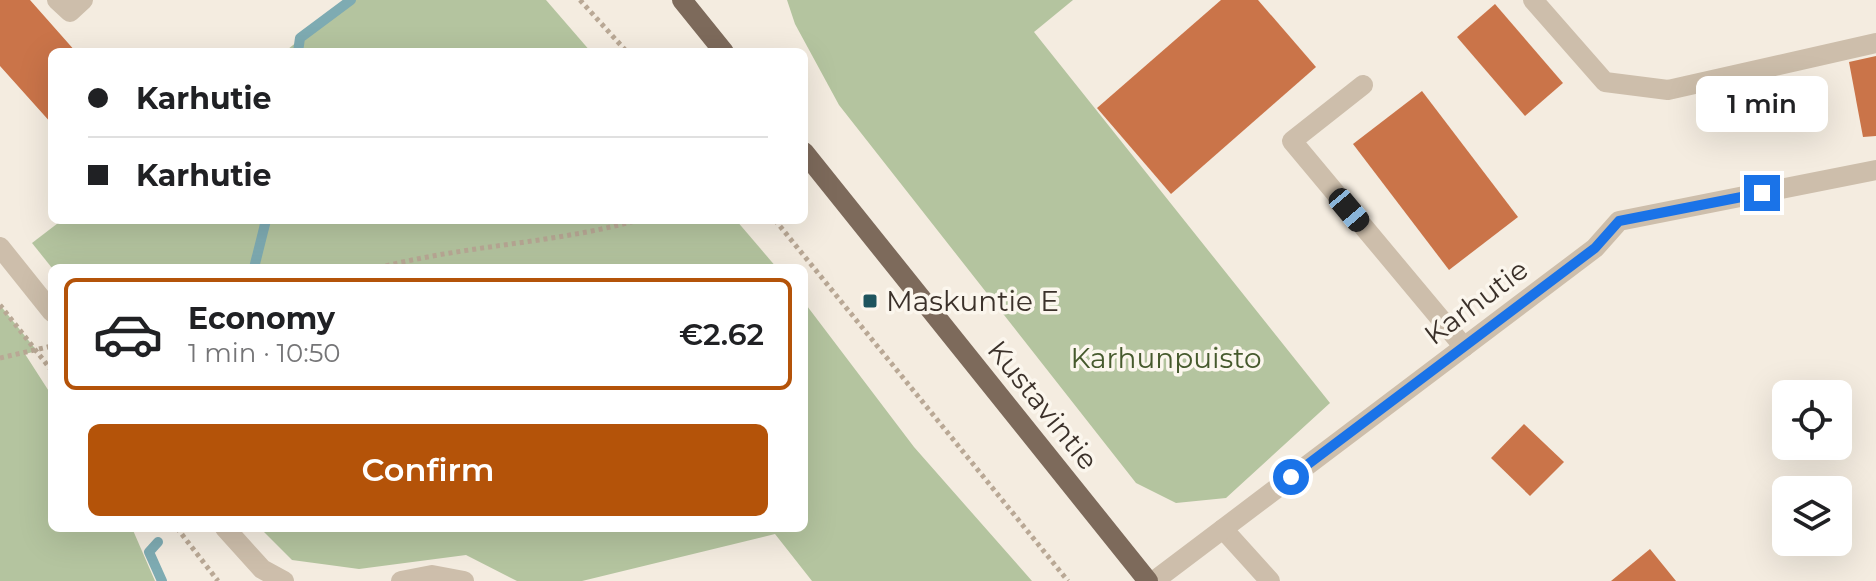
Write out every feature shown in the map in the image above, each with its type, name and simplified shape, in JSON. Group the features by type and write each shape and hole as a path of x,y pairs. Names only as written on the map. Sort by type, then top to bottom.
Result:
{"main road":[{"path":"682,0 721,48"},
{"name":"Kustavintie","path":"808,157 1151,581"}],"street":[{"path":"57,0 70,12 83,0"},
{"path":"1533,0 1605,82 1668,90 1876,43"},
{"path":"1363,85 1292,141 1464,347"},
{"name":"Karhutie","path":"1151,581 1595,248 1619,221 1876,170"},
{"path":"0,247 48,307"},
{"path":"1223,529 1270,581"},
{"path":"229,532 262,569 284,581"},
{"path":"401,581 432,575 464,581"}],"path":[{"path":"580,0 623,48"},
{"path":"398,264 625,224"},
{"path":"778,224 1068,581"},
{"path":"0,305 48,366"},
{"path":"0,358 48,347"},
{"path":"180,532 218,581"}],"green space":[{"path":"352,0 546,0 588,48 289,48"},
{"name":"Karhunpuisto","path":"787,0 1073,0 1034,32 1330,403 1226,498 1176,503 1136,483 839,105 795,24"},
{"path":"57,224 739,224 774,264 49,264 32,243"},
{"path":"0,305 37,351 25,354 48,390 48,532 134,532 155,581 0,581"},
{"path":"808,307 914,447 1032,581 812,581 775,534 582,581 517,581 466,555 359,569 292,560 264,532 808,532"}],"building":[{"path":"0,0 30,0 72,48 48,48 48,120 0,66"},
{"path":"1221,0 1258,0 1316,67 1171,194 1097,108"},
{"path":"1495,4 1563,83 1525,116 1457,37"},
{"path":"1876,56 1876,136 1863,137 1849,62"},
{"path":"1422,91 1518,217 1449,270 1353,144"},
{"path":"1524,424 1564,462 1530,496 1491,458"},
{"path":"1650,549 1676,581 1611,581"}],"waterway":[{"path":"299,48 300,38 351,0"},
{"path":"255,264 265,224"},
{"path":"158,542 149,552 162,581"}],"place":[{"name":"Maskuntie E","path":"870,301"}],"route":[{"path":"1291,477 1595,248 1619,221 1762,193"}]}
